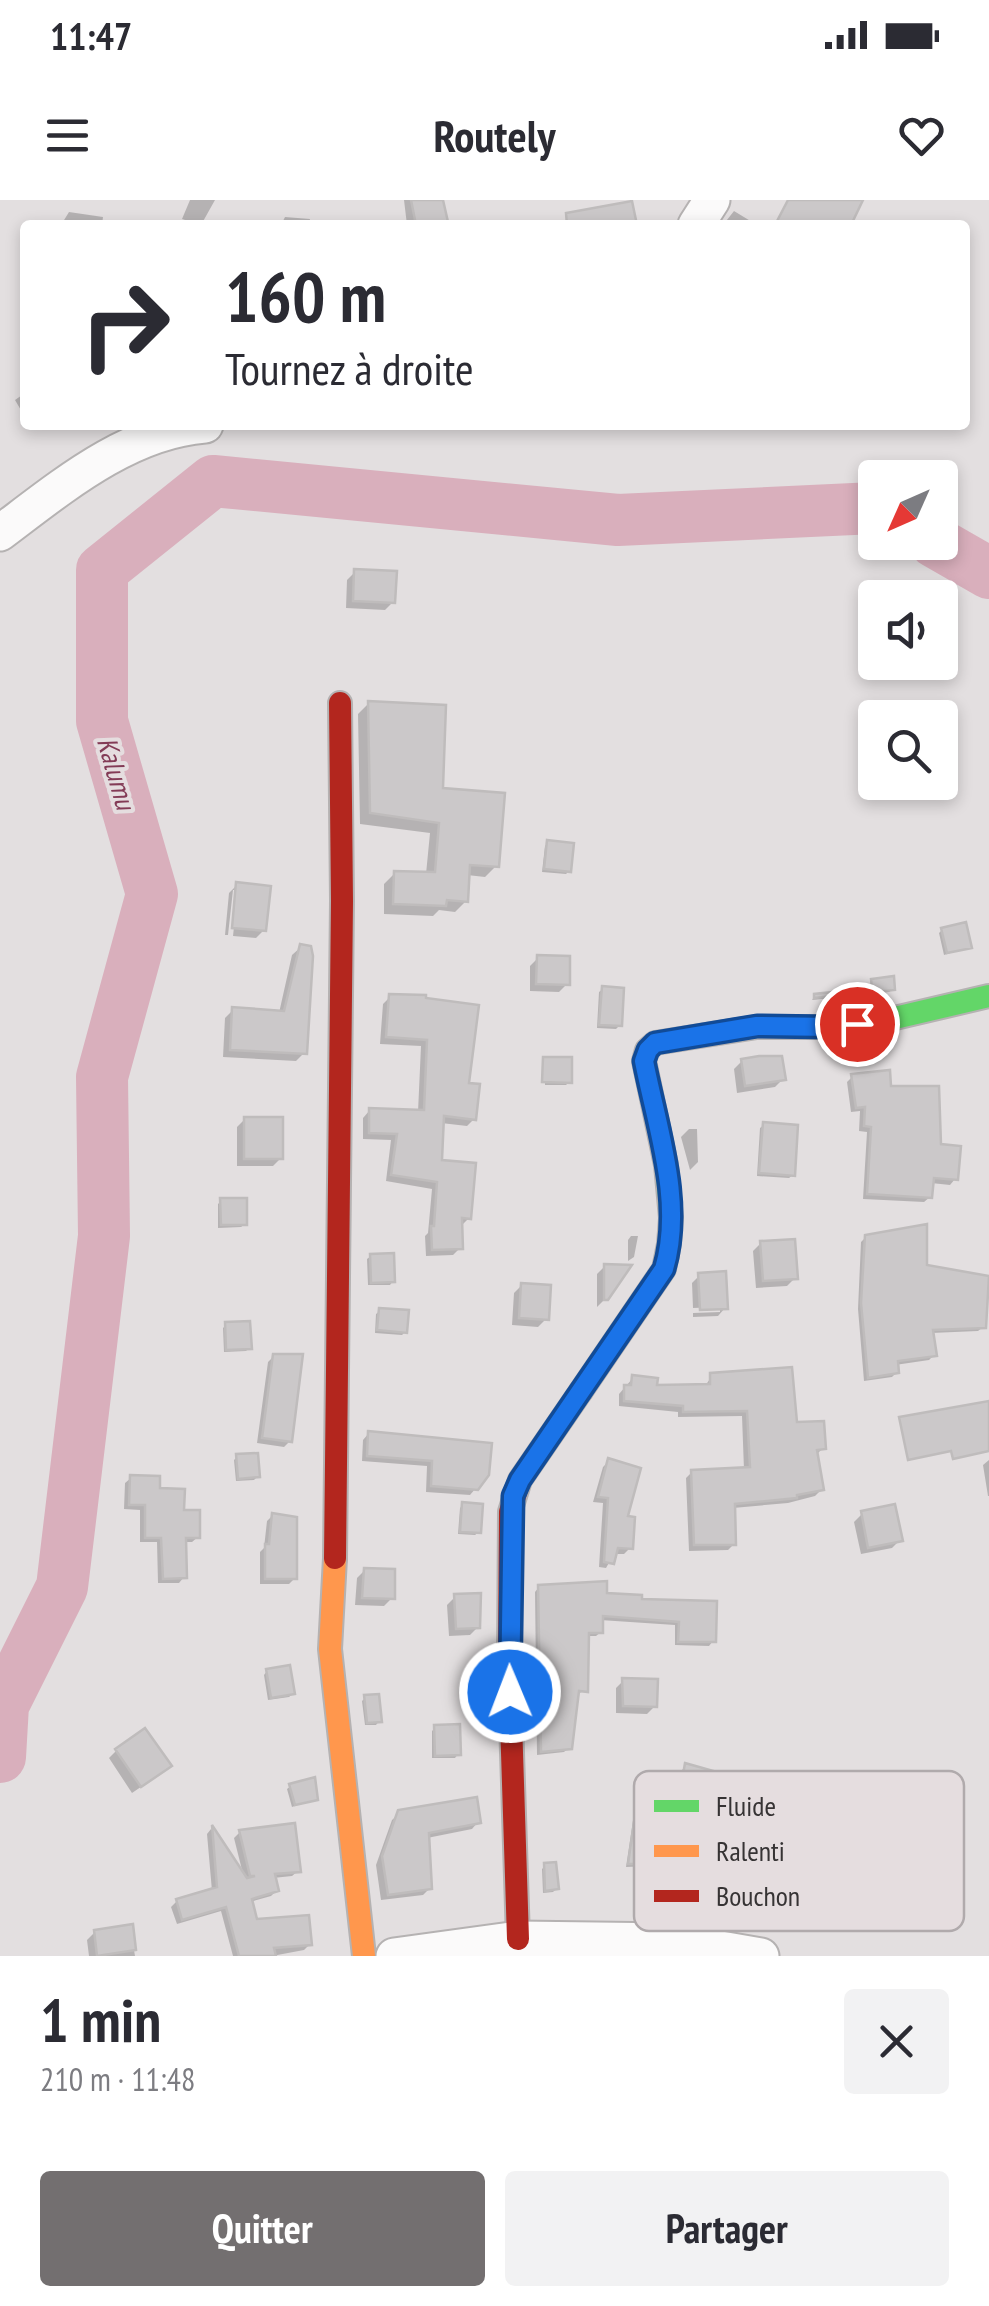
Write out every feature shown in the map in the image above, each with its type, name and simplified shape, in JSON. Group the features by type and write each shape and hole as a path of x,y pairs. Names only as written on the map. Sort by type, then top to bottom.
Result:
{"street":[{"path":"0,534 66,483 114,455 184,430"},
{"path":"340,703 338,1513 330,1649 364,1956"},
{"path":"518,1939 509,1659 510,1512 520,1480 664,1269 672,1242 673,1207 644,1061 648,1050 655,1043 757,1026 831,1027 900,1018 989,996"},
{"path":"394,1956 518,1939 674,1942 761,1956"}],"building":[{"path":"411,200 443,200 448,220 415,220"},
{"path":"788,200 863,200 853,220 778,220"},
{"path":"632,201 636,220 567,220 566,213"},
{"path":"354,569 397,571 395,603 353,601"},
{"path":"368,701 446,705 443,788 505,793 499,867 470,865 468,902 447,900 446,906 393,904 394,871 435,872 439,823 370,813"},
{"path":"547,840 574,843 571,872 544,869"},
{"path":"236,882 271,886 266,931 232,928"},
{"path":"966,922 972,948 947,953 941,928"},
{"path":"300,944 311,946 313,956 307,1054 230,1050 232,1007 284,1011"},
{"path":"537,955 570,956 570,985 536,984"},
{"path":"894,976 895,990 814,998 814,994 872,988 871,979"},
{"path":"602,986 624,988 622,1026 599,1025"},
{"path":"389,994 426,995 479,1005 469,1083 480,1084 476,1120 444,1116 442,1160 476,1163 471,1219 462,1218 463,1249 432,1250 437,1182 391,1175 397,1134 369,1133 369,1108 424,1110 427,1040 386,1037"},
{"path":"782,1056 786,1080 745,1086 741,1059"},
{"path":"543,1057 572,1057 572,1083 542,1082"},
{"path":"890,1070 891,1086 939,1086 941,1144 961,1146 958,1180 934,1178 932,1198 867,1194 871,1127 864,1126 865,1107 856,1108 851,1074"},
{"path":"244,1117 283,1117 283,1159 244,1159"},
{"path":"763,1122 798,1125 795,1176 759,1173"},
{"path":"220,1198 247,1198 247,1225 221,1225"},
{"path":"927,1224 927,1265 989,1276 986,1328 933,1330 937,1356 898,1361 899,1373 868,1378 861,1303 865,1235"},
{"path":"795,1239 798,1279 763,1281 760,1241"},
{"path":"394,1253 395,1282 371,1283 370,1254"},
{"path":"604,1264 632,1265 608,1300 604,1300"},
{"path":"726,1271 728,1309 700,1310 698,1273"},
{"path":"521,1283 551,1285 549,1320 519,1318"},
{"path":"379,1308 409,1310 407,1333 377,1330"},
{"path":"250,1321 252,1349 226,1350 225,1322"},
{"path":"273,1354 303,1354 292,1442 262,1438"},
{"path":"792,1367 797,1422 824,1421 826,1449 817,1450 824,1490 797,1498 735,1504 736,1545 694,1545 691,1470 750,1467 747,1411 683,1412 683,1406 624,1401 624,1385 631,1385 632,1375 658,1378 657,1385 710,1384 710,1373"},
{"path":"989,1401 989,1451 953,1459 951,1451 908,1460 899,1417"},
{"path":"368,1431 492,1443 489,1475 478,1490 431,1486 432,1461 367,1456"},
{"path":"258,1453 260,1477 238,1479 236,1454"},
{"path":"608,1458 641,1468 628,1516 635,1517 633,1549 618,1548 614,1564 604,1562 608,1498 598,1497"},
{"path":"130,1475 160,1476 160,1488 185,1489 184,1510 200,1510 200,1538 186,1538 187,1578 163,1579 161,1538 145,1538 145,1505 129,1505"},
{"path":"462,1502 483,1504 481,1533 460,1532"},
{"path":"895,1504 903,1541 868,1548 861,1511"},
{"path":"272,1513 297,1517 297,1579 265,1579 265,1544 269,1544"},
{"path":"364,1568 395,1569 395,1599 362,1598"},
{"path":"607,1581 607,1593 642,1595 642,1599 717,1601 716,1642 678,1642 679,1622 603,1616 603,1633 589,1633 588,1692 579,1691 572,1749 541,1752 538,1585"},
{"path":"481,1593 480,1628 456,1629 454,1594"},
{"path":"290,1665 295,1694 271,1698 266,1669"},
{"path":"622,1678 658,1679 657,1707 623,1706"},
{"path":"379,1694 382,1722 367,1723 364,1695"},
{"path":"460,1724 461,1755 435,1756 434,1725"},
{"path":"145,1728 172,1766 141,1787 115,1749"},
{"path":"685,1763 714,1771 684,1771"},
{"path":"315,1777 318,1800 295,1805 289,1784"},
{"path":"477,1797 481,1823 429,1833 432,1889 388,1895 382,1856 398,1810"},
{"path":"634,1822 634,1864 628,1864"},
{"path":"295,1823 301,1872 275,1874 279,1891 252,1899 257,1919 309,1915 312,1945 274,1948 276,1956 239,1956 226,1907 182,1920 176,1899 217,1887 212,1825 247,1878 255,1876 250,1876 239,1830"},
{"path":"556,1862 559,1889 545,1891 544,1863"},
{"path":"133,1924 136,1950 97,1956 94,1930"}],"waterway":[{"name":"Kalumu","path":"0,1757 3,1705 62,1587 104,1236 102,1077 152,894 102,721 102,570 213,481 618,520 858,509"},
{"name":"Kalumu","path":"958,555 989,573"}],"traffic: fast":[{"path":"581,1391 664,1269 669,1244 666,1165 644,1061 647,1050 655,1043 757,1027 831,1027 882,1021 989,996"}],"traffic: slow":[{"path":"335,1558 330,1649 364,1956"}],"traffic: jam":[{"path":"335,1558 342,901 340,703"},
{"path":"518,1939 509,1659 510,1512 520,1480 581,1391"}],"route":[{"path":"510,1692 513,1496 520,1480 664,1269 672,1242 673,1207 644,1061 648,1050 655,1043 757,1026 857,1024"}]}
